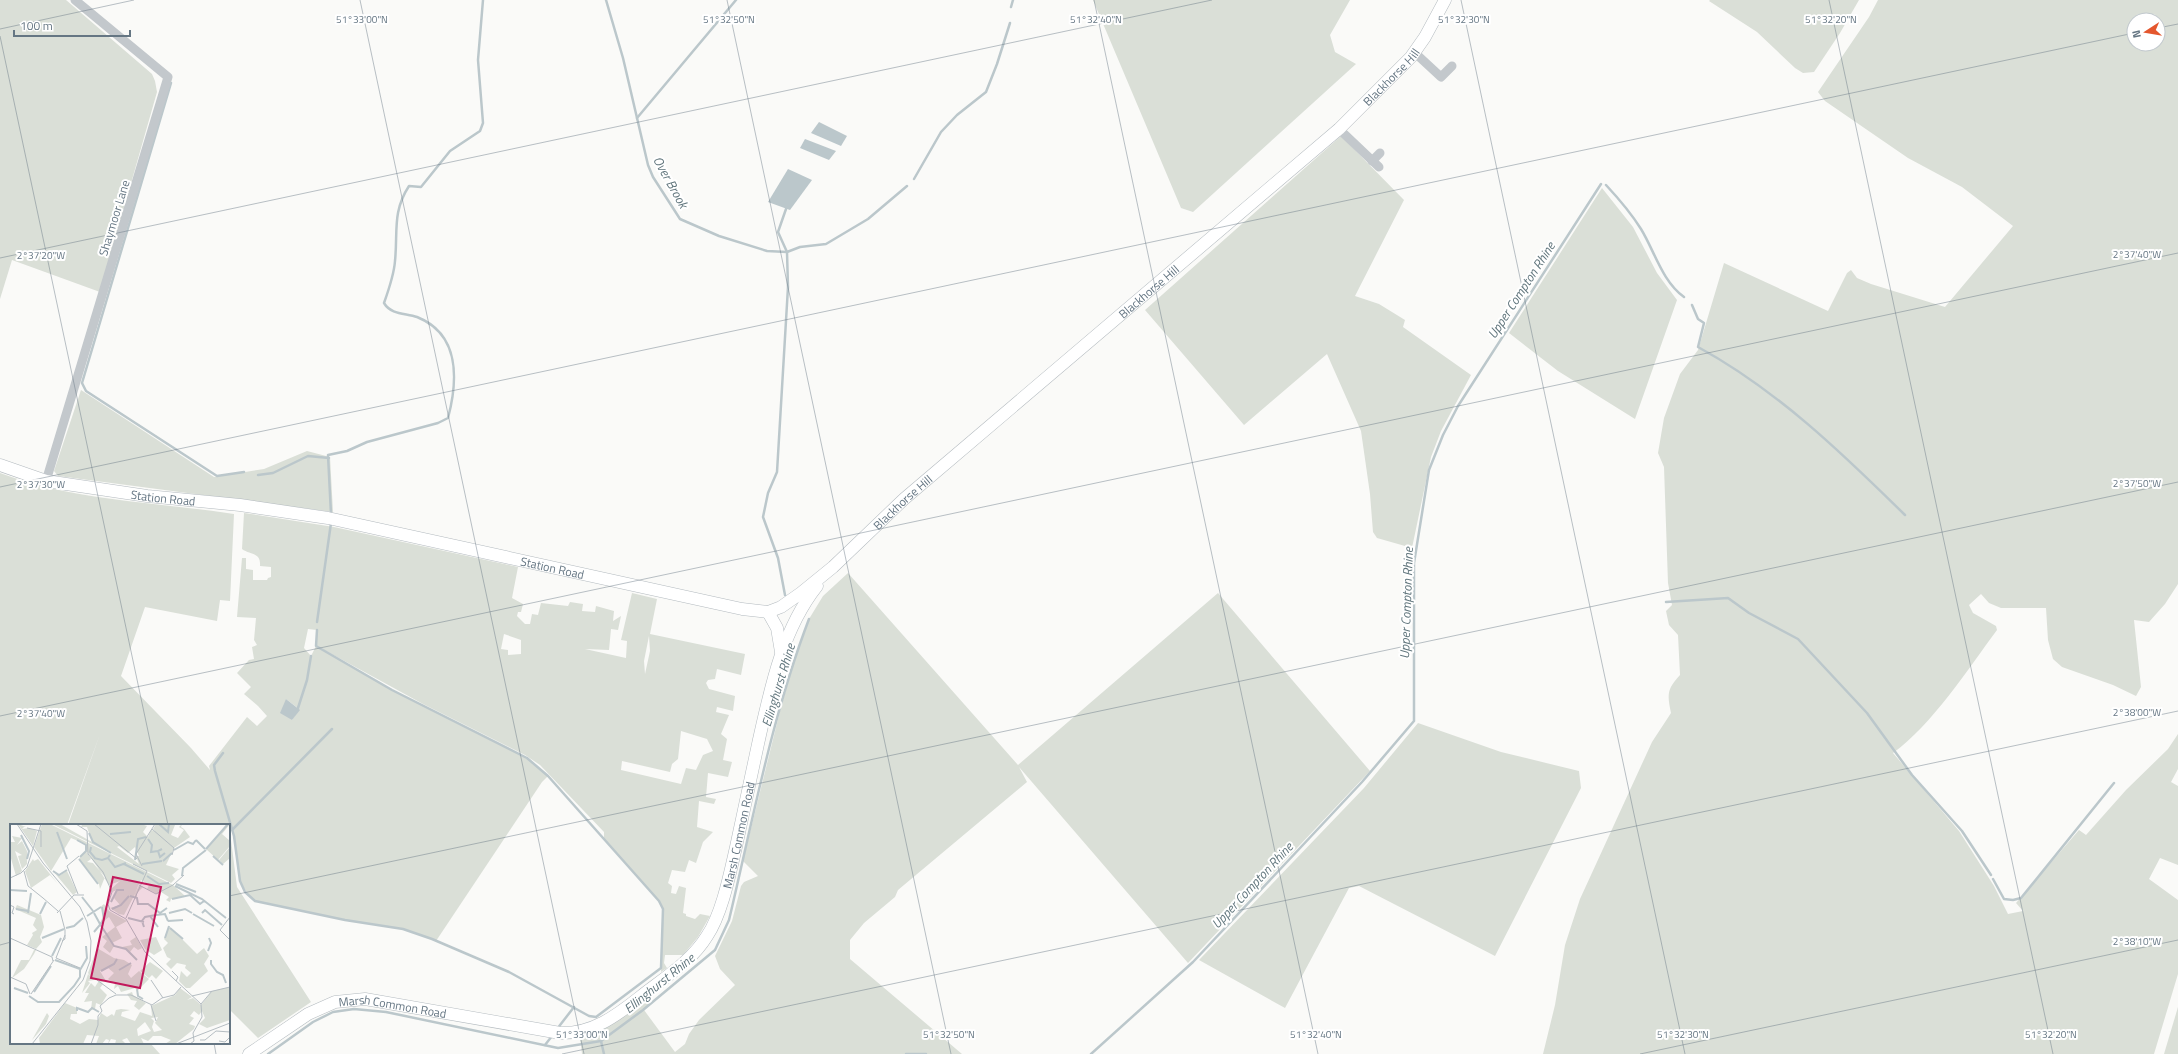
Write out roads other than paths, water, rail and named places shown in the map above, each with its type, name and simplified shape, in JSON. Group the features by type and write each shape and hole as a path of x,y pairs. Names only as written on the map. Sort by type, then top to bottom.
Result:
{"main road":[{"name":"Blackhorse Hill","path":"833,567 904,499 1339,130 1389,80 1414,52 1445,0"},
{"name":"Station Road","path":"0,465 46,481 147,496 240,505 333,519 742,609 768,612"},
{"path":"781,654 777,628 768,612 781,607 833,567"},
{"name":"Marsh Common Road","path":"250,1054 308,1014 335,1002 365,999 554,1032 576,1034 600,1025 621,1011 692,956 708,935 718,912 732,864 766,712 781,654 808,598 833,567"}],"street":[{"name":"Shaymoor Lane","path":"46,481 168,78 75,0"},
{"path":"1414,52 1441,77 1452,66"},
{"path":"1339,130 1379,167"},
{"path":"1372,161 1380,153"}],"waterway":[{"path":"331,514 328,455 347,451 367,442 438,423 448,418 454,374 448,346 441,335 431,325 417,317 395,312 384,303 394,272 398,214 404,195 409,186 421,187 450,151 480,131 483,123 478,60 483,0"},
{"name":"Over Brook","path":"606,0 623,58 648,165 653,177 680,219 719,236 767,251 787,252 800,247 826,244 868,219 907,186"},
{"path":"637,118 736,0"},
{"path":"1011,7 1013,0"},
{"path":"914,179 941,132 957,115 986,92 1010,23"},
{"path":"171,83 82,383 86,391 217,476 244,472"},
{"name":"Upper Compton Rhine","path":"1091,1054 1193,962 1362,782 1414,721 1414,563 1429,470 1443,435 1458,406 1601,184"},
{"path":"1606,185 1625,206 1637,223 1664,275 1676,290 1684,297"},
{"path":"785,595 778,558 763,517 768,493 777,472 788,287 787,252 778,232 786,209"},
{"path":"1692,305 1698,319 1704,323 1698,347 1755,383 1808,424 1905,515"},
{"path":"258,475 273,473 308,456 329,458"},
{"path":"317,622 331,523"},
{"path":"1666,602 1728,598 1749,613 1798,639 1867,713 1912,775 1962,831 1991,875"},
{"name":"Ellinghurst Rhine","path":"268,1054 313,1022 333,1012 354,1009 386,1012 558,1048 601,1041 643,1010 715,950 729,920 774,730 784,693 809,619"},
{"path":"223,753 214,765 215,771 234,836 240,881 245,892 255,901 345,920 403,929 432,939 509,972 589,1016 596,1017 661,968 663,909 659,901 548,776 527,758 392,690 316,646 317,630"},
{"path":"298,708 307,680 311,656"},
{"path":"232,830 332,729"},
{"path":"1993,879 2004,899 2013,900 2021,898 2114,783"},
{"path":"557,1029 574,1007"},
{"path":"545,1045 552,1036"},
{"path":"601,1041 604,1054"},
{"path":"906,1054 926,1054"}]}
